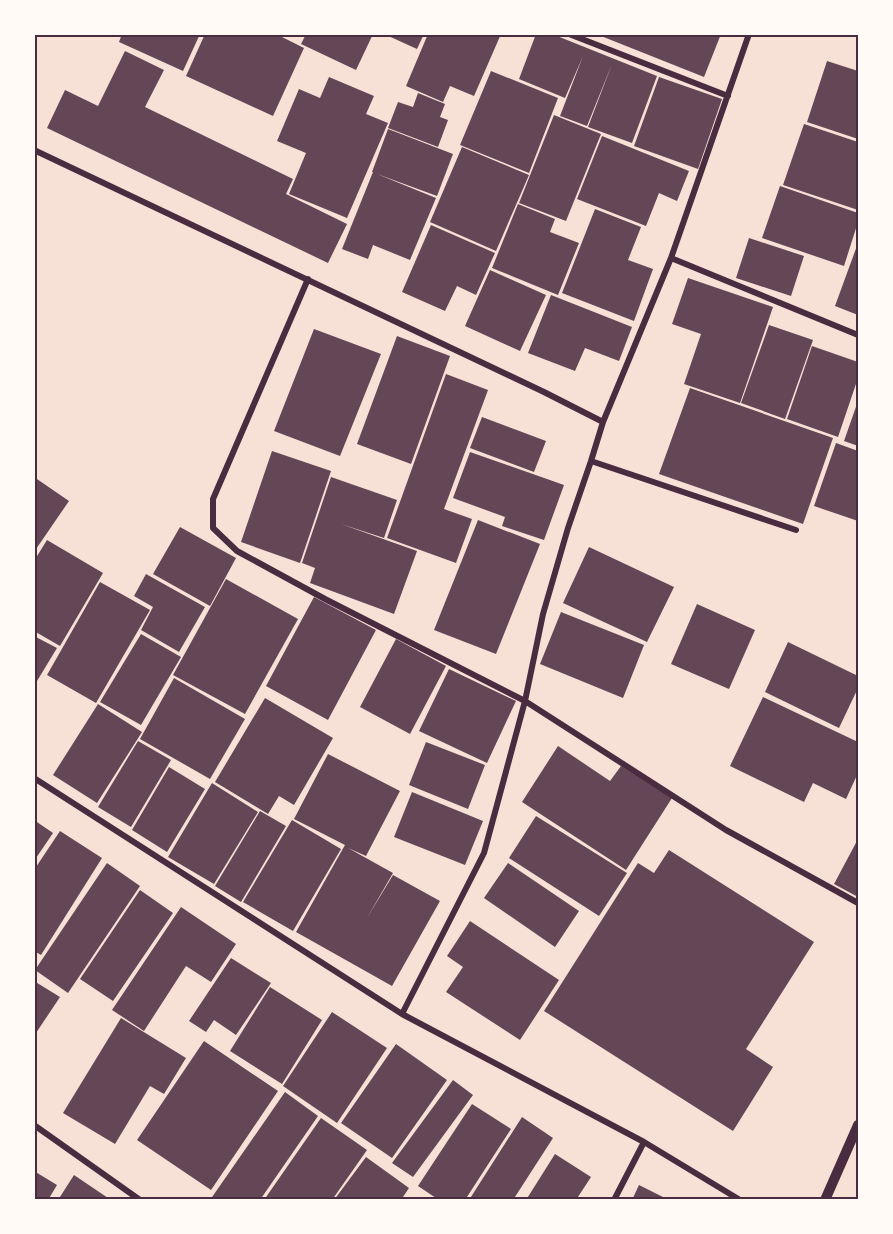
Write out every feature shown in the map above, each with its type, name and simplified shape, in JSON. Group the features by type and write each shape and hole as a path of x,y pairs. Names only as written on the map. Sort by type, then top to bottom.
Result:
{"street":[{"path":"569,34 728,96"},
{"path":"402,1014 484,853 525,701 543,614 568,528 603,422 671,258 749,34"},
{"path":"34,150 603,422"},
{"path":"671,258 858,335"},
{"path":"308,279 213,499 213,528 237,550 266,567 525,701 726,830 858,903"},
{"path":"591,461 796,530"},
{"path":"34,778 402,1014 644,1142 740,1200"},
{"path":"34,1125 140,1200"},
{"path":"825,1200 858,1125"},
{"path":"614,1200 644,1142"}],"building":[{"path":"122,34 200,34 183,71 119,42"},
{"path":"205,34 276,34 304,48 273,116 186,76"},
{"path":"306,34 373,34 356,70 301,44"},
{"path":"384,34 424,34 417,49"},
{"path":"428,34 501,34 474,96 450,86 443,102 406,86"},
{"path":"536,34 552,34 657,76 632,143 588,127 612,64 587,126 560,116 583,56 565,98 519,79"},
{"path":"596,34 721,34 704,77"},
{"path":"125,51 164,70 145,107 293,179 286,194 347,224 328,263 47,128 65,90 98,106"},
{"path":"827,61 858,71 858,139 807,122"},
{"path":"491,71 558,98 529,173 460,145"},
{"path":"329,77 374,96 366,114 388,123 347,218 289,194 306,153 277,141 299,89 320,98"},
{"path":"659,77 722,99 698,169 634,146"},
{"path":"418,93 445,104 440,117 448,120 438,147 388,128 398,102 413,107"},
{"path":"554,115 601,134 566,221 519,203"},
{"path":"804,124 858,142 858,210 783,185"},
{"path":"388,129 453,154 437,196 377,174 436,198 410,260 373,245 368,259 342,249"},
{"path":"602,136 689,171 677,201 659,193 646,226 577,199"},
{"path":"462,147 529,175 496,251 430,222"},
{"path":"780,186 858,213 858,222 844,266 762,238"},
{"path":"518,204 555,219 550,232 579,243 558,295 492,268"},
{"path":"595,209 641,227 628,260 653,269 634,321 562,293"},
{"path":"431,225 495,253 476,295 457,286 445,311 402,292"},
{"path":"749,238 804,256 791,296 736,278"},
{"path":"858,243 858,315 835,306"},
{"path":"490,270 546,295 520,351 465,326"},
{"path":"688,278 773,307 740,403 684,384 701,334 672,324"},
{"path":"551,295 632,327 619,361 585,348 575,371 528,353"},
{"path":"769,325 813,340 785,419 741,403"},
{"path":"314,329 381,354 340,456 274,431"},
{"path":"397,336 450,356 411,464 357,444"},
{"path":"812,346 858,362 858,378 838,437 787,419"},
{"path":"446,374 488,390 444,509 472,519 456,563 387,538"},
{"path":"690,388 833,438 803,524 659,474"},
{"path":"858,401 858,446 844,441"},
{"path":"482,417 546,441 534,472 470,448"},
{"path":"836,443 858,451 858,521 814,506"},
{"path":"272,451 331,471 300,563 241,542"},
{"path":"470,452 564,485 544,540 502,526 505,517 453,498"},
{"path":"34,477 69,501 34,552"},
{"path":"331,477 397,500 384,538 341,524 417,551 394,614 310,583 315,568 302,563"},
{"path":"478,520 540,544 496,654 434,630"},
{"path":"180,527 236,558 210,606 153,574"},
{"path":"47,540 103,573 60,646 34,631 34,561"},
{"path":"589,547 674,587 647,642 563,603"},
{"path":"146,574 205,607 179,652 141,630 153,607 134,596"},
{"path":"226,579 298,619 245,714 173,675"},
{"path":"100,582 150,610 96,703 47,675"},
{"path":"314,597 376,630 328,720 266,686"},
{"path":"697,604 755,630 729,689 671,664"},
{"path":"561,612 644,645 623,698 540,664"},
{"path":"141,634 181,657 141,725 100,702"},
{"path":"34,636 57,648 34,686"},
{"path":"396,639 446,666 410,734 360,707"},
{"path":"788,642 858,676 858,688 839,728 765,692"},
{"path":"449,669 516,701 487,763 419,731"},
{"path":"174,678 245,719 210,779 140,739"},
{"path":"763,697 858,742 858,773 846,799 813,783 804,802 730,766"},
{"path":"265,698 333,738 294,805 279,796 268,814 215,782"},
{"path":"98,704 142,732 97,803 53,775"},
{"path":"138,741 171,760 131,827 98,807"},
{"path":"426,742 485,765 468,809 409,785"},
{"path":"558,746 610,781 621,766 672,798 626,870 522,802"},
{"path":"328,754 400,791 366,856 348,848 393,873 367,918 393,875 440,901 392,986 296,932 345,845 294,819"},
{"path":"169,767 205,789 167,852 132,830"},
{"path":"212,783 258,812 214,884 168,857"},
{"path":"412,792 483,821 465,865 394,837"},
{"path":"260,811 286,826 241,902 215,886"},
{"path":"536,816 627,873 599,916 509,858"},
{"path":"34,820 53,833 34,861"},
{"path":"292,820 341,849 293,931 243,902"},
{"path":"60,831 102,858 41,955 34,951 34,870"},
{"path":"858,839 858,897 834,884"},
{"path":"669,850 814,942 746,1049 773,1067 733,1131 544,1011 638,863 654,873"},
{"path":"107,863 140,886 68,993 35,970"},
{"path":"508,863 579,911 555,947 484,898"},
{"path":"140,890 173,913 113,1001 80,979"},
{"path":"181,907 236,944 211,982 186,966 144,1031 112,1010"},
{"path":"470,921 559,980 520,1040 446,992 463,967 447,956"},
{"path":"231,958 271,983 236,1035 214,1020 206,1032 189,1021"},
{"path":"34,981 60,997 34,1036"},
{"path":"270,987 322,1020 282,1084 230,1051"},
{"path":"332,1012 387,1048 337,1123 283,1086"},
{"path":"121,1018 186,1058 164,1094 150,1086 115,1144 63,1113"},
{"path":"204,1041 278,1091 211,1190 137,1140"},
{"path":"396,1044 447,1080 392,1158 341,1123"},
{"path":"453,1080 473,1095 413,1177 392,1163"},
{"path":"285,1092 318,1116 260,1200 210,1200"},
{"path":"472,1104 511,1129 465,1200 439,1200 418,1186"},
{"path":"522,1117 553,1138 513,1200 469,1200"},
{"path":"321,1118 367,1150 332,1200 264,1200"},
{"path":"555,1154 591,1177 576,1200 526,1200"},
{"path":"366,1157 409,1188 401,1200 334,1200"},
{"path":"34,1171 57,1185 48,1200 34,1200"},
{"path":"74,1175 111,1200 58,1200"},
{"path":"639,1185 669,1200 632,1200"}]}
